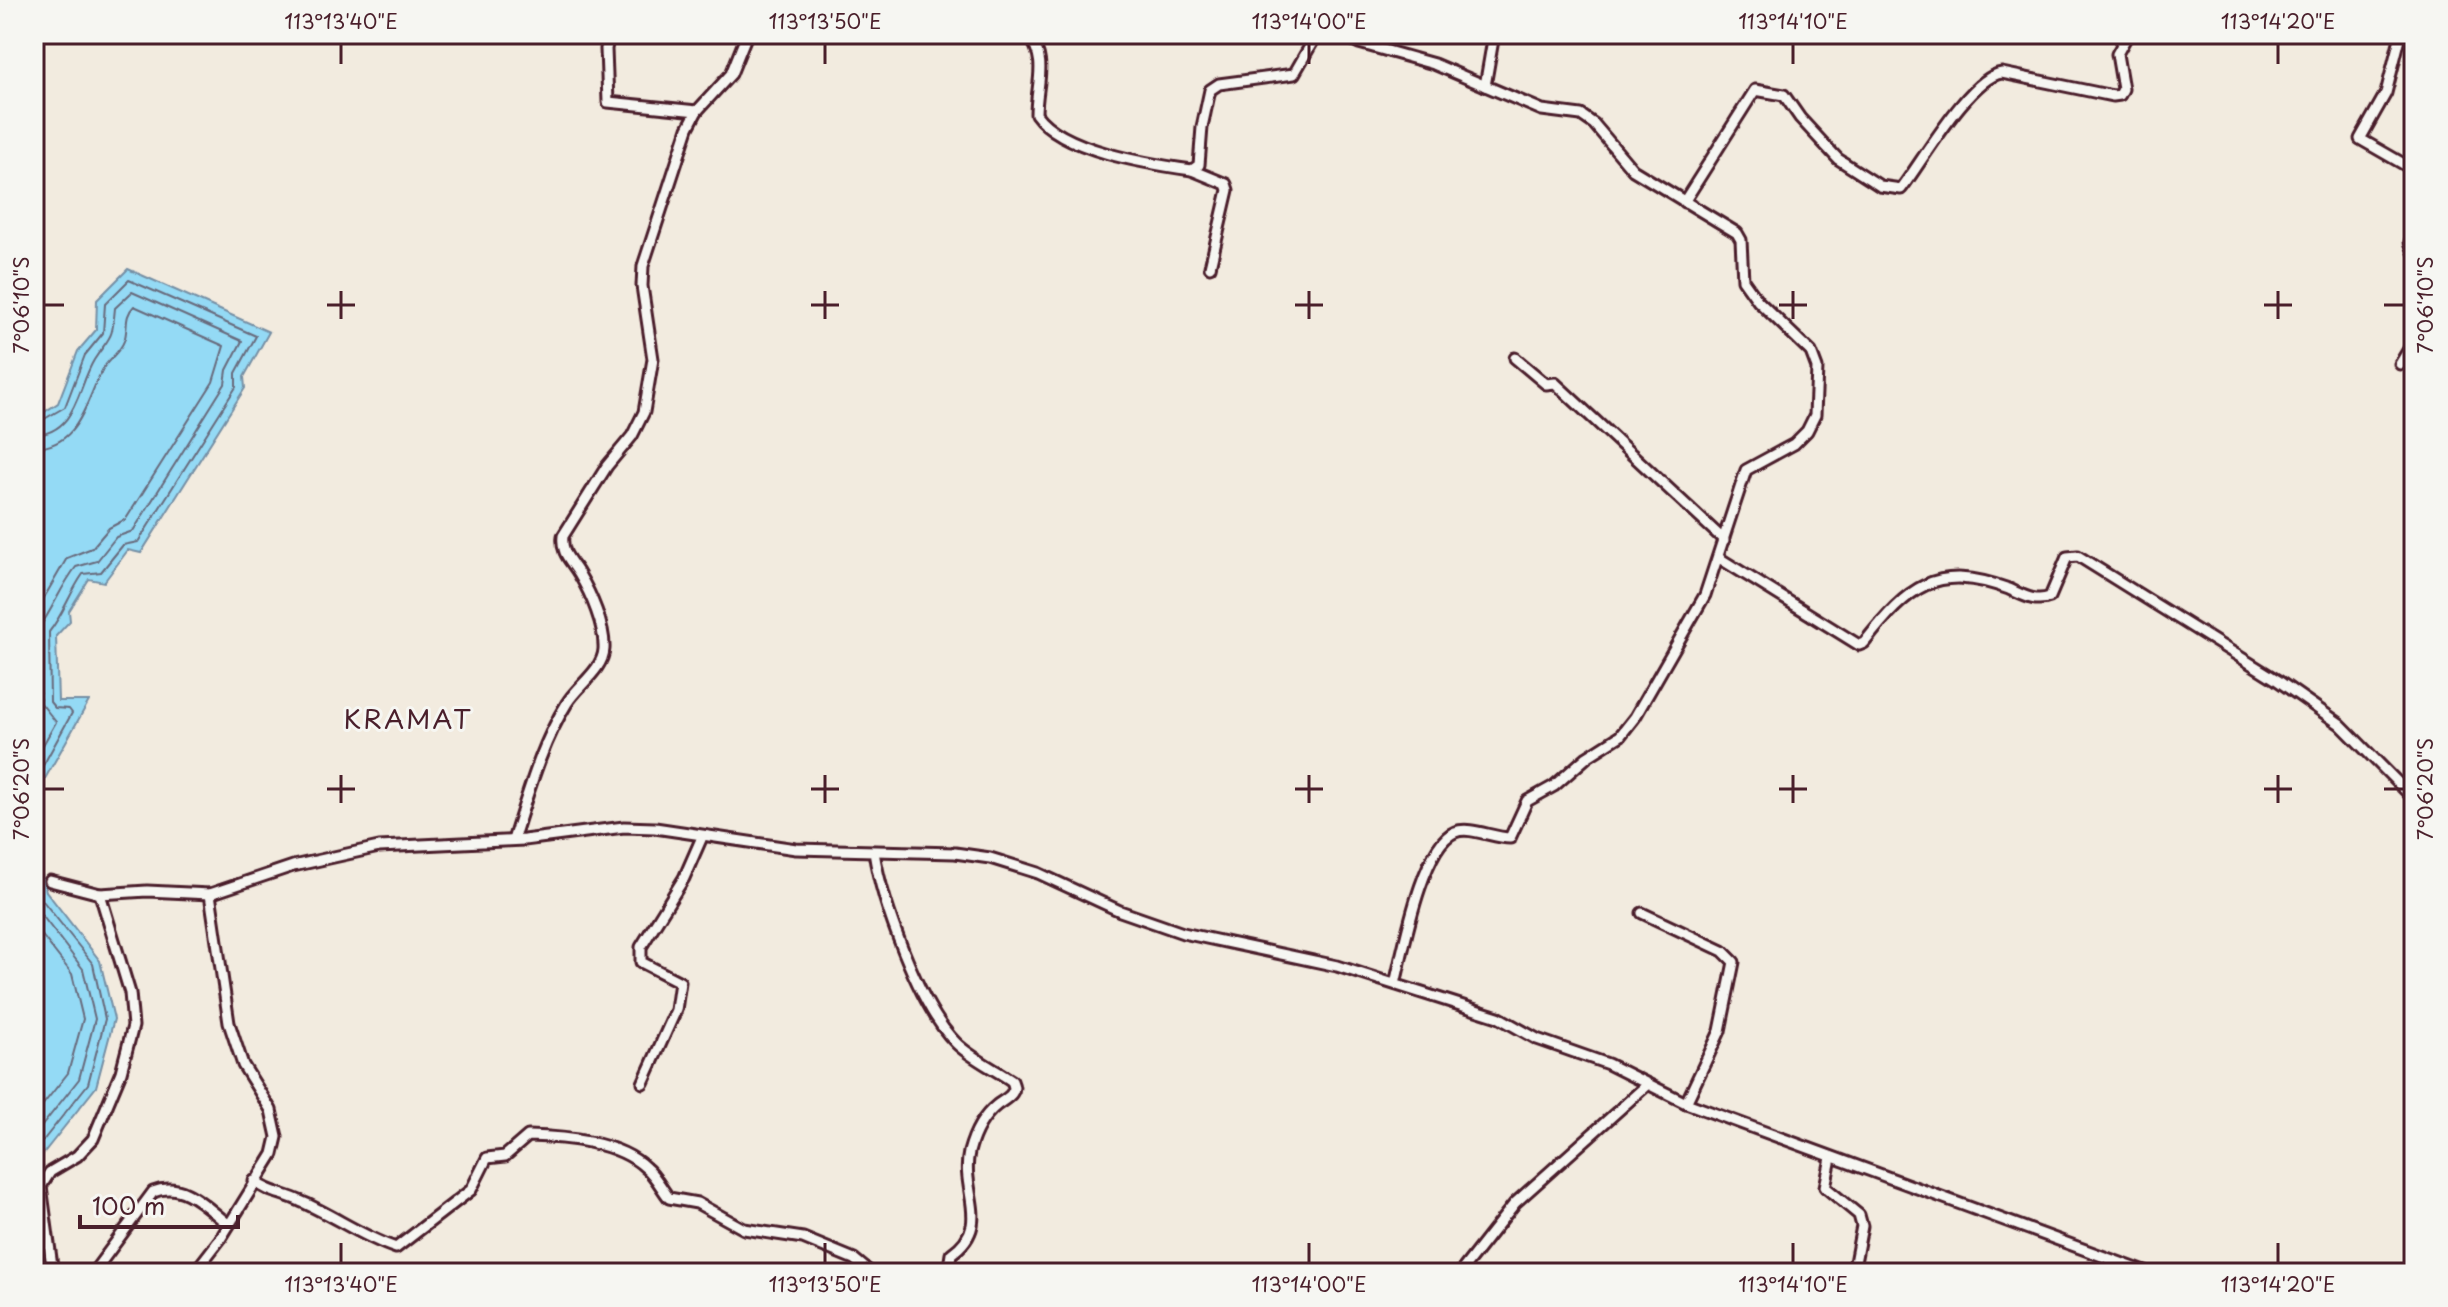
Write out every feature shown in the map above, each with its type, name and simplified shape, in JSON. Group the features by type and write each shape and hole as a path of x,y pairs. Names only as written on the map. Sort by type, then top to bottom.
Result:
{"street":[{"path":"609,34 606,49 608,102 697,111"},
{"path":"513,840 541,755 567,702 599,665 604,654 604,641 592,601 562,548 563,536 607,466 632,436 644,412 653,359 641,276 671,173 697,111 725,83 747,34"},
{"path":"1028,34 1042,60 1043,79 1036,114 1045,125 1065,137 1144,164 1192,170 1226,184 1228,190 1210,267"},
{"path":"1192,170 1199,165 1202,127 1210,90 1219,84 1294,74 1317,34"},
{"path":"1341,34 1542,110 1581,115 1594,124 1633,170 1737,233 1741,240 1743,280 1758,301 1811,352 1817,368 1815,415 1807,431 1794,444 1746,470 1705,595 1635,717 1620,736 1587,757 1554,786 1527,801 1510,838 1454,832 1439,848 1421,881 1395,984"},
{"path":"1485,86 1494,34"},
{"path":"1684,202 1755,90 1784,95 1800,118 1838,159 1880,186 1895,191 1901,189 1972,93 1992,74 2002,73 2120,95 2123,89 2117,54 2128,34"},
{"path":"2401,34 2386,93 2360,139 2414,170"},
{"path":"2414,233 2410,242 2414,252"},
{"path":"2400,364 2414,341"},
{"path":"1515,358 1546,384 1555,383 1724,540"},
{"path":"1719,558 1859,645 1913,589 1930,580 1960,577 2038,601 2050,597 2067,557 2078,556 2340,724 2414,799"},
{"path":"50,881 100,894 147,891 210,894 293,866 379,847 513,840 624,827 655,828 773,847 955,853 990,858 1038,873 1120,911 1183,933 1337,966 1498,1017 1537,1039 1608,1064 1686,1103 2148,1273"},
{"path":"643,1083 676,1010 680,982 641,962 641,947 684,878 702,837"},
{"path":"874,852 890,915 921,987 943,1024 956,1043 1012,1081 1014,1086 1012,1093 987,1113 972,1140 965,1172 972,1201 972,1233 965,1244 951,1254 948,1273"},
{"path":"53,1273 41,1186 50,1172 77,1156 93,1139 121,1072 133,1026 130,993 100,894"},
{"path":"194,1273 229,1225 273,1154 277,1137 263,1095 243,1065 229,1023 210,894"},
{"path":"1642,913 1723,951 1734,962 1720,1031 1686,1103"},
{"path":"1460,1273 1515,1203 1648,1084"},
{"path":"254,1181 265,1191 298,1200 340,1219 376,1242 396,1248 471,1190 487,1158 505,1156 528,1136 564,1137 589,1141 638,1162 648,1169 669,1198 697,1203 744,1229 803,1238 854,1259 871,1273"},
{"path":"1831,1158 1825,1187 1852,1207 1862,1226 1853,1273"},
{"path":"93,1273 153,1192 160,1189 177,1188 189,1192 229,1225"}],"water":[{"path":"128,269 269,332 244,377 245,388 141,553 128,550 104,582 89,579 69,611 70,621 56,636 58,701 89,701 34,798 34,419 58,403 78,351 96,330 97,300"},
{"path":"34,848 46,891 100,961 114,1019 96,1087 34,1165"}],"district":[{"name":"KRAMAT","path":"408,718"}]}
